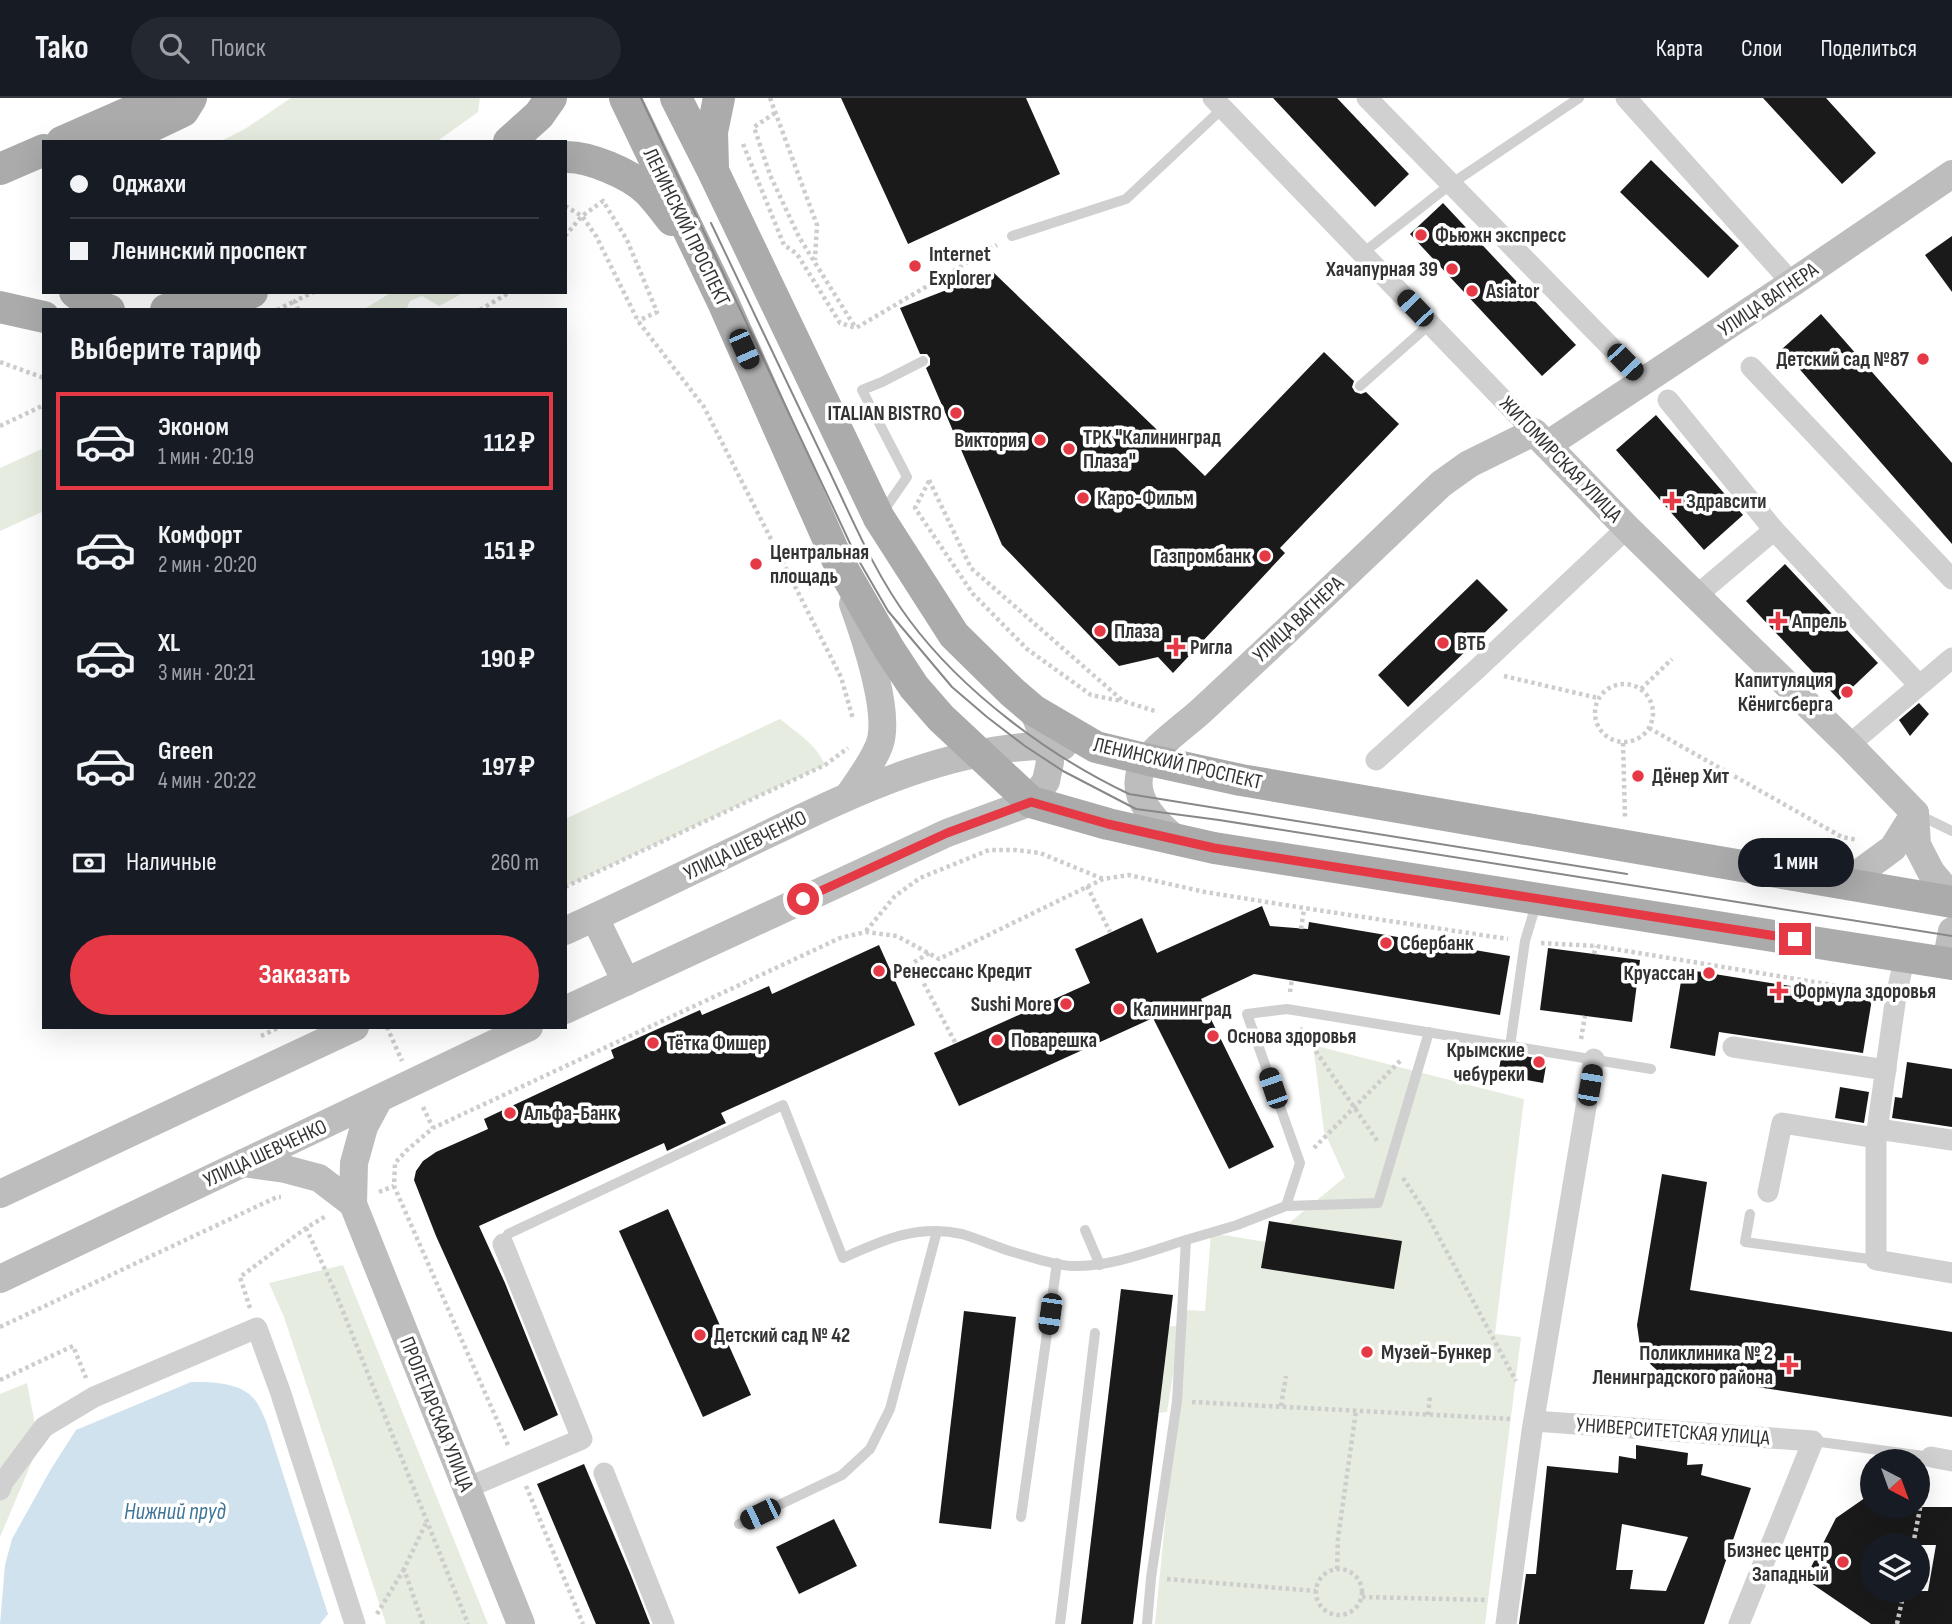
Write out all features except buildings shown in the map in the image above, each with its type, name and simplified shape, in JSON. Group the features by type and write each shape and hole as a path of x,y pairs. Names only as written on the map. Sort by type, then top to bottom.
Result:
{"main road":[{"path":"67,140 162,98"},
{"path":"122,140 183,111 191,98"},
{"path":"511,140 540,115 551,98"},
{"name":"ЛЕНИНСКИЙ ПРОСПЕКТ","path":"625,98 701,257 838,559 883,638 914,687 941,718 1031,802 1177,840 1949,964"},
{"name":"ЛЕНИНСКИЙ ПРОСПЕКТ","path":"676,98 878,518 954,635 1032,710 1096,747 1241,780 1952,902"},
{"path":"713,172 712,132 719,98"},
{"path":"0,169 42,151"},
{"path":"567,158 601,164 626,175 646,189 701,257"},
{"name":"УЛИЦА ВАГНЕРА","path":"1145,759 1180,730 1441,484 1469,464 1541,439 1644,381 1952,174"},
{"path":"78,294 92,305 102,308"},
{"path":"171,308 202,294"},
{"path":"221,308 248,294"},
{"path":"0,307 42,317"},
{"name":"ЖИТОМИРСКАЯ УЛИЦА","path":"1541,439 1627,528 1915,813"},
{"path":"838,559 868,646 878,688 883,730 880,746 849,795"},
{"path":"567,1009 947,833 1031,802 1046,781 1050,762 1047,745 1032,710"},
{"name":"УЛИЦА ШЕВЧЕНКО","path":"567,930 849,795 932,766 1025,746 1096,747"},
{"path":"1145,759 1138,783 1143,803 1158,823 1177,840"},
{"path":"1844,884 1893,848 1915,813"},
{"path":"1915,813 1917,845 1931,872 1952,897"},
{"path":"595,918 626,982"},
{"path":"1949,964 1952,931"},
{"path":"0,1194 351,1029"},
{"name":"УЛИЦА ШЕВЧЕНКО","path":"0,1279 525,1029"},
{"name":"ПРОЛЕТАРСКАЯ УЛИЦА","path":"379,1099 365,1127 354,1163 353,1204 521,1624"},
{"path":"243,1163 285,1168 319,1178 353,1204"}],"street":[{"path":"1367,98 1644,381"},
{"path":"1626,98 1792,283"},
{"name":"ЖИТОМИРСКАЯ УЛИЦА","path":"1218,103 1541,439"},
{"path":"1751,367 1952,579"},
{"path":"1668,400 1773,530 1919,685"},
{"path":"1376,760 1627,528"},
{"path":"1696,596 1773,530"},
{"path":"1849,745 1919,685 1951,663"},
{"path":"1905,956 1896,996 1877,1134 1876,1260 1952,1273"},
{"path":"1733,1047 1886,1070"},
{"path":"1506,1624 1528,1420 1594,1059"},
{"path":"1768,1192 1782,1124 1952,1140"},
{"path":"467,1488 582,1439 503,1244"},
{"path":"0,1490 3,1482 44,1427 94,1397 257,1328 355,1624"},
{"name":"УНИВЕРСИТЕТСКАЯ УЛИЦА","path":"1528,1420 1813,1441"},
{"path":"1739,1624 1813,1441"},
{"name":"УНИВЕРСИТЕТСКАЯ УЛИЦА","path":"1931,1457 1952,1461"},
{"path":"604,1473 664,1624"}],"lane":[{"path":"1363,253 1451,184 1579,98"},
{"path":"1012,236 1126,199 1218,103"},
{"path":"1360,386 1430,324"},
{"path":"878,518 907,477 862,390 923,361"},
{"path":"1915,813 1952,831"},
{"path":"1510,1046 1525,941 1538,898"},
{"path":"1286,1206 1300,1163 1247,1014 1287,1009 1651,1069"},
{"path":"503,1244 508,1234 783,1105 843,1258 913,1231 937,1231 961,1234 1000,1248 1068,1266 1100,1265 1237,1225 1286,1206 1378,1203 1429,1032"},
{"path":"1750,1214 1745,1242 1876,1260"},
{"path":"1085,1230 1100,1265"},
{"path":"739,1524 842,1475 870,1449 890,1409 937,1231"},
{"path":"1147,1624 1177,1401 1186,1240"},
{"path":"1021,1517 1057,1263"},
{"path":"1060,1624 1096,1333"},
{"name":"УНИВЕРСИТЕТСКАЯ УЛИЦА","path":"1813,1441 1931,1457"}],"path":[{"path":"770,98 817,225 814,262"},
{"path":"775,113 754,127 770,175 799,237 856,328"},
{"path":"738,134 785,245 797,254 841,323 856,328 1012,236"},
{"path":"567,234 582,216 603,201 627,240 657,312 638,321"},
{"path":"567,207 582,216 596,236 638,321 705,407 841,677 856,726"},
{"path":"282,308 310,294"},
{"path":"483,308 507,294"},
{"path":"295,302 297,308"},
{"path":"0,362 42,376"},
{"path":"0,426 42,406"},
{"path":"1123,701 971,568 929,480 915,508 973,594 1027,649 1091,695 1162,713 1180,730"},
{"path":"1641,689 1672,659"},
{"path":"1477,669 1598,698"},
{"path":"1622,684 1641,689 1653,711 1649,729 1634,741 1623,743 1607,738 1596,724 1595,707 1598,698 1613,686 1622,684"},
{"path":"1649,729 1842,837"},
{"path":"1623,743 1625,817"},
{"path":"567,886 825,765 851,745"},
{"path":"866,932 895,896 920,878 989,850 1016,849 1040,853 1103,879"},
{"path":"583,1624 518,1466 394,1186 395,1163 433,1128 840,937 866,932 897,936 939,959 1087,886 1103,879 1129,875 1205,892 1304,908 1525,941 1596,946 1896,996"},
{"path":"1087,886 1110,932"},
{"path":"1301,929 1304,908"},
{"path":"1594,954 1596,946"},
{"path":"929,953 914,962 956,1044"},
{"path":"1287,1009 1426,1213 1518,1386"},
{"path":"261,1036 276,1029"},
{"path":"1300,1163 1429,1032"},
{"path":"0,1327 277,1197 288,1197"},
{"path":"257,1328 240,1277 323,1217"},
{"path":"306,1228 334,1289 468,1624"},
{"path":"0,1380 73,1346 94,1397"},
{"path":"1281,1407 1286,1376"},
{"path":"1428,1415 1430,1396"},
{"path":"1177,1401 1528,1420"},
{"path":"1337,1569 1338,1538 1356,1411"},
{"path":"1915,1533 1931,1457"},
{"path":"371,1624 404,1569 426,1522"},
{"path":"404,1569 423,1624"},
{"path":"1337,1569 1346,1570 1357,1577 1363,1590 1358,1607 1346,1615 1329,1613 1321,1607 1317,1599 1316,1591 1321,1578 1337,1569"},
{"path":"1152,1578 1316,1591"},
{"path":"1362,1597 1497,1600"},
{"path":"1897,1624 1901,1603"},
{"path":"1337,1615 1337,1624"}],"shaded area":[{"path":"291,98 480,98 478,112 439,140 223,140 245,129"},
{"path":"389,294 461,294 439,306 422,296 410,301 407,308 366,308"},
{"path":"42,449 42,512 0,531 0,468"},
{"path":"780,719 811,745 825,765 567,886 567,818"},
{"path":"1313,1045 1524,1099 1495,1334 1521,1337 1485,1624 1155,1624 1186,1310 1205,1311 1211,1233 1266,1242 1345,1177 1324,1131"},
{"path":"343,1265 488,1624 386,1624 284,1317 269,1283"},
{"path":"1181,1326 1167,1412 1141,1415 1149,1327"},
{"path":"27,1383 39,1445 0,1537 0,1394"}],"water":[{"name":"Нижний пруд","path":"191,1382 234,1386 249,1394 258,1405 266,1421 328,1614 320,1624 0,1624 5,1565 12,1539 76,1430"}],"tram line":[{"path":"641,98 855,554 888,611 952,687 1025,746 1063,771 1136,809 1952,936"},
{"path":"711,223 885,584 931,647 955,673 1009,720 1068,761 1129,794 1627,874"}],"place":[{"name":"Фьюжн экспресс","path":"1421,235"},
{"name":"Internet Explorer","path":"915,266"},
{"name":"Хачапурная 39","path":"1452,269"},
{"name":"Asiator","path":"1472,291"},
{"name":"Детский сад №87","path":"1923,359"},
{"name":"ITALIAN BISTRO","path":"956,413"},
{"name":"Виктория","path":"1040,440"},
{"name":"ТРК \"Калининград Плаза\"","path":"1069,449"},
{"name":"Каро-Фильм","path":"1083,498"},
{"name":"Здравсити","path":"1672,501"},
{"name":"Газпромбанк","path":"1265,556"},
{"name":"Центральная площадь","path":"756,564"},
{"name":"Апрель","path":"1778,621"},
{"name":"Плаза","path":"1100,631"},
{"name":"ВТБ","path":"1443,643"},
{"name":"Ригла","path":"1176,647"},
{"name":"Капитуляция Кёнигсберга","path":"1847,692"},
{"name":"Дёнер Хит","path":"1638,776"},
{"name":"Сбербанк","path":"1386,943"},
{"name":"Ренессанс Кредит","path":"879,971"},
{"name":"Круассан","path":"1709,973"},
{"name":"Формула здоровья","path":"1779,991"},
{"name":"Sushi More","path":"1066,1004"},
{"name":"Калининград","path":"1119,1009"},
{"name":"Основа здоровья","path":"1213,1036"},
{"name":"Поварешка","path":"997,1040"},
{"name":"Тётка Фишер","path":"653,1043"},
{"name":"Крымские чебуреки","path":"1539,1062"},
{"name":"Альфа-Банк","path":"510,1113"},
{"name":"Детский сад № 42","path":"700,1335"},
{"name":"Музей-Бункер","path":"1367,1352"},
{"name":"Поликлиника № 2 Ленинградского района","path":"1789,1365"},
{"name":"Бизнес центр Западный","path":"1843,1562"}],"route":[{"path":"803,899 947,833 1031,802 1108,824 1214,848 1795,939"}]}
